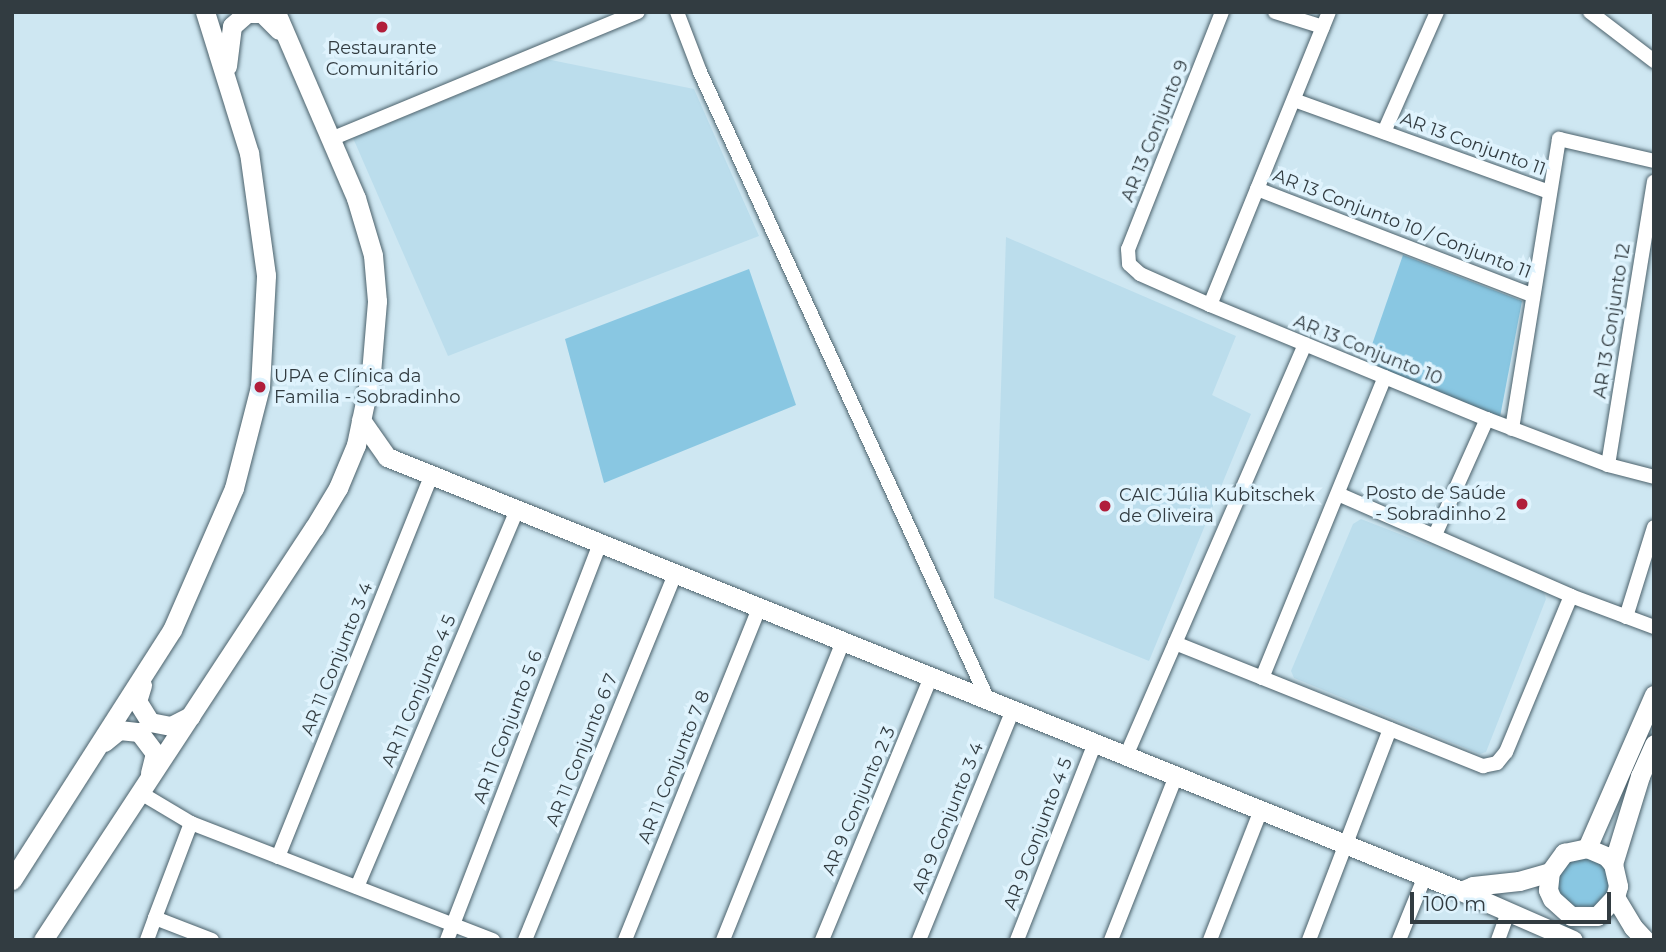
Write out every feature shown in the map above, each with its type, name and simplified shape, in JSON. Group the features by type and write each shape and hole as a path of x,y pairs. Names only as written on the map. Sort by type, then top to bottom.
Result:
{"main road":[{"path":"12,880 172,630 234,488 260,387 266,275 249,153 205,12"},
{"path":"44,939 314,528 356,445 371,373 377,301 373,255 356,198 276,12"},
{"path":"226,74 227,44 232,26 247,13 262,13 287,38"},
{"path":"361,420 387,457 431,476 1425,876 1564,938"},
{"path":"345,470 367,460 387,457"},
{"path":"144,677 137,701 150,722 171,726 191,716"},
{"path":"1587,848 1654,695"},
{"path":"100,745 118,730 139,732 155,753 144,785"},
{"path":"1613,864 1640,776 1654,744"},
{"path":"1461,891 1473,886 1519,881 1549,872 1564,853 1587,848 1606,856 1613,864 1618,886 1615,897 1605,911 1589,918 1564,938"},
{"path":"1549,872 1548,890 1557,906 1564,938"},
{"path":"1615,897 1638,936"},
{"path":"1557,906 1571,916 1589,918"}],"street":[{"path":"331,139 638,12"},
{"path":"677,12 700,72 988,700"},
{"name":"AR 13 Conjunto 9","path":"1129,264 1129,249 1222,12"},
{"path":"1275,12 1323,27"},
{"path":"1210,305 1329,12"},
{"path":"1384,132 1437,12"},
{"path":"1590,12 1654,61"},
{"name":"AR 13 Conjunto 11","path":"1294,100 1549,192"},
{"path":"1511,429 1559,139 1654,161"},
{"name":"AR 13 Conjunto 12","path":"1608,465 1654,182"},
{"name":"AR 13 Conjunto 10 / Conjunto 11","path":"1258,189 1532,295"},
{"name":"AR 13 Conjunto 10","path":"1129,264 1140,274 1210,305 1511,429 1608,465 1654,477"},
{"path":"1126,756 1305,344"},
{"path":"1262,678 1385,377"},
{"path":"1435,535 1487,419"},
{"name":"AR 11 Conjunto 3 4","path":"278,857 431,476"},
{"path":"1338,494 1571,596 1654,627"},
{"name":"AR 11 Conjunto 4 5","path":"357,887 517,510"},
{"path":"1626,617 1654,527"},
{"name":"AR 11 Conjunto 5 6","path":"447,940 600,544"},
{"name":"AR 11 Conjunto 6 7","path":"525,940 675,574"},
{"path":"1175,643 1483,766 1497,763 1506,752 1571,596"},
{"name":"AR 11 Conjunto 7 8","path":"625,940 759,608"},
{"path":"723,940 843,642"},
{"name":"AR 9 Conjunto 2 3","path":"822,940 931,677"},
{"name":"AR 9 Conjunto 3 4","path":"919,940 1013,710"},
{"path":"1309,940 1390,729"},
{"name":"AR 9 Conjunto 4 5","path":"1017,940 1094,743"},
{"path":"1111,940 1175,776"},
{"path":"144,785 191,823 493,940"},
{"path":"1210,940 1261,810"},
{"path":"147,940 191,823"},
{"path":"1399,940 1425,876"},
{"path":"1498,940 1508,912"},
{"path":"155,918 212,940"}],"shaded area":[{"path":"546,59 694,89 759,236 448,356 353,138"},
{"name":"CAIC Júlia Kubitschek de Oliveira","path":"1006,237 1236,336 1212,395 1251,414 1149,661 994,598"},
{"path":"1403,255 1522,301 1500,417 1366,362"},
{"path":"749,269 796,405 604,483 565,339"},
{"path":"1361,519 1543,590 1546,599 1486,752 1480,754 1294,678 1291,671 1353,524"},
{"path":"1588,852 1613,875 1603,907 1562,906 1553,873 1557,865"}],"place":[{"name":"Restaurante Comunitário","path":"382,27"},
{"name":"UPA e Clínica da Familia - Sobradinho","path":"260,387"},
{"name":"Posto de Saúde - Sobradinho 2","path":"1522,504"},
{"name":"CAIC Júlia Kubitschek de Oliveira","path":"1105,506"}]}
